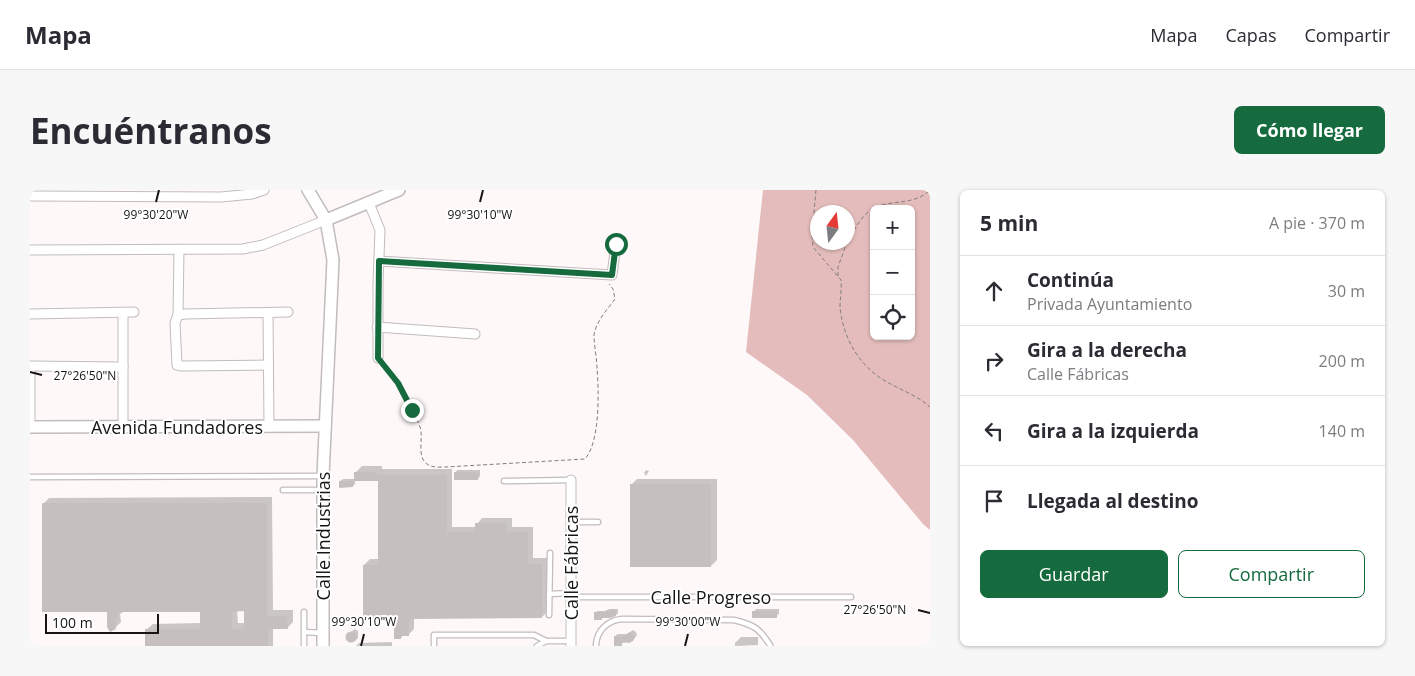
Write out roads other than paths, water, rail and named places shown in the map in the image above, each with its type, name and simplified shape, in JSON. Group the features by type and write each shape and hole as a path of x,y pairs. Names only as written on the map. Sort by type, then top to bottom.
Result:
{"street":[{"path":"30,196 221,193 240,196 264,190"},
{"path":"308,190 326,220"},
{"path":"30,250 224,250 256,246 298,232 372,198 399,190"},
{"path":"372,198 380,230 378,358"},
{"name":"Calle Industrias","path":"323,646 323,476 333,260 326,220"},
{"path":"379,261 612,275 616,244"},
{"path":"179,250 178,315 175,323 177,365 268,365"},
{"path":"30,314 134,312"},
{"path":"178,315 288,312"},
{"path":"123,313 123,427"},
{"path":"268,313 269,426"},
{"path":"377,327 474,334"},
{"path":"30,366 123,367"},
{"path":"30,372 30,427"},
{"name":"Avenida Fundadores","path":"30,427 325,426"},
{"name":"Calle Fábricas","path":"571,480 571,644"}],"lane":[{"path":"30,477 323,476"},
{"path":"504,481 571,480"},
{"path":"283,490 323,490"},
{"path":"570,522 598,522"},
{"path":"549,615 550,553"},
{"name":"Calle Progreso","path":"549,594 851,597"},
{"path":"304,612 304,646"},
{"path":"596,646 596,640 604,627 609,622 622,619 734,620 752,625 758,629 770,645"},
{"path":"304,632 323,633"},
{"path":"434,646 434,635 534,634 546,641 571,644"},
{"path":"537,646 546,641"}]}
